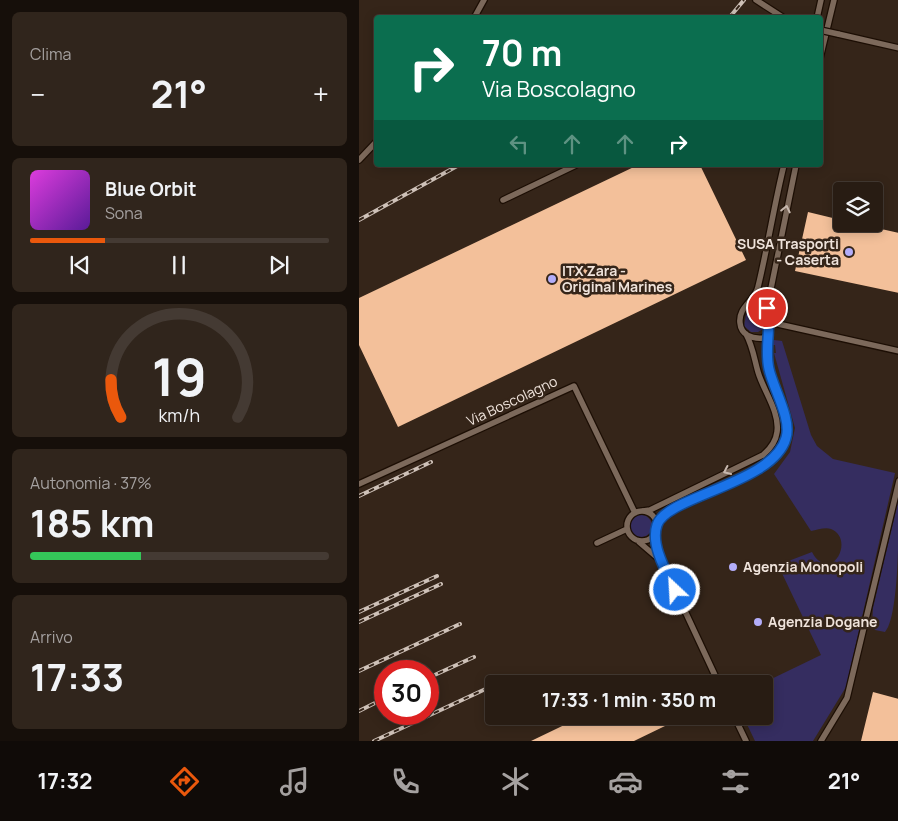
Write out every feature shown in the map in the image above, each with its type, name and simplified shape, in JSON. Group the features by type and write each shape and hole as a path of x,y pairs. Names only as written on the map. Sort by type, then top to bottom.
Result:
{"street":[{"path":"476,15 484,0"},
{"path":"818,15 821,0"},
{"path":"823,45 833,0"},
{"path":"758,2 779,15"},
{"path":"823,31 898,48"},
{"path":"359,160 374,144"},
{"path":"503,200 572,167"},
{"path":"663,564 655,554 629,536 627,529 629,517 635,513 651,510 763,455 775,440 778,431 772,407 758,373 753,347 741,329 740,316 742,309 758,289 784,167"},
{"path":"637,541 647,541 666,515 767,464 782,448 787,437 787,424 769,369 766,352 769,322 767,308 796,167"},
{"path":"751,300 757,300 767,308"},
{"path":"769,322 898,351"},
{"path":"746,334 757,339 763,338 768,332"},
{"name":"Via Boscolagno","path":"359,484 574,386 635,513"},
{"path":"821,741 847,698 898,482"},
{"path":"643,511 652,516 657,527 658,548 663,564 715,675"},
{"path":"597,543 627,529"},
{"path":"738,725 745,741"}],"shaded area":[{"path":"757,306 763,314 763,329 758,332 751,332 744,326 746,315 750,307"},
{"path":"774,340 782,341 811,435 817,446 833,459 895,473 846,687 813,741 755,741 747,725 773,725 773,678 821,655 778,565 812,552 819,561 830,564 838,557 841,546 839,536 831,529 824,528 811,531 774,474 790,452 795,428 774,353 776,353 775,345 773,345"},
{"path":"898,502 896,591 890,623 885,632 875,630 872,625 873,608"},
{"path":"641,515 649,518 652,526 649,534 641,537 633,534 630,526 633,518"}],"building":[{"name":"ITX Zara - Original Marines","path":"634,167 701,167 746,260 398,427 359,345 359,298"},
{"name":"SUSA Trasporti - Caserta","path":"808,212 833,218 833,232 883,232 883,229 899,233 899,293 795,271"},
{"path":"873,692 899,699 899,741 861,741"},
{"path":"564,725 665,726 634,741 531,741"}],"railway":[{"path":"732,15 744,0"},
{"path":"359,220 455,167"},
{"path":"359,496 431,462"},
{"path":"359,612 437,576"},
{"path":"359,622 441,584"},
{"path":"359,671 460,624"},
{"path":"439,673 474,657"},
{"path":"374,741 485,689"},
{"path":"359,711 374,704"}],"place":[{"name":"SUSA Trasporti - Caserta","path":"849,252"},
{"name":"ITX Zara - Original Marines","path":"552,279"},
{"name":"Agenzia Monopoli","path":"733,567"},
{"name":"Agenzia Dogane","path":"758,622"}],"route":[{"path":"675,590 658,548 657,525 660,520 680,507 767,464 782,448 787,437 787,424 769,369 766,352 769,319 767,308"}]}
